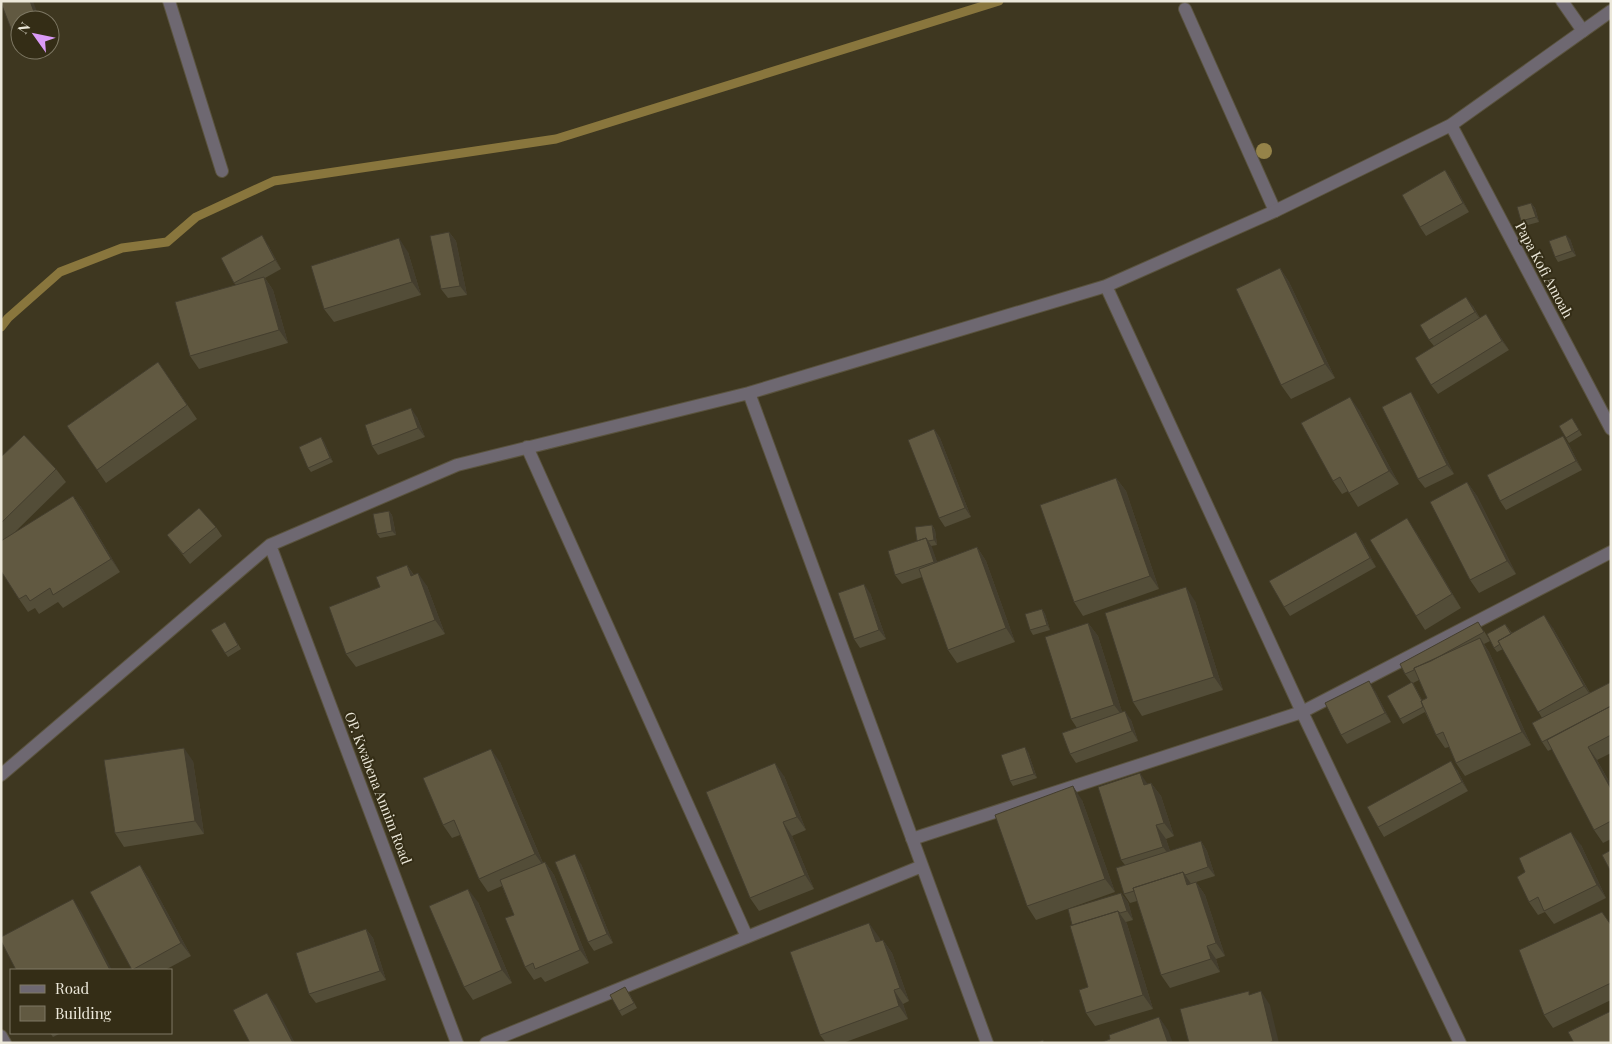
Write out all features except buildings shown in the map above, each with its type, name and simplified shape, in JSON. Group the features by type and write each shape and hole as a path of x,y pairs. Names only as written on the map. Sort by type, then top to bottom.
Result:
{"street":[{"path":"169,1 222,170"},
{"path":"1562,1 1584,31"},
{"path":"1184,9 1275,211"},
{"path":"1,775 270,544 457,465 749,393 1106,286 1275,211 1451,124 1611,11"},
{"name":"Papa Kofi Amoah","path":"1451,124 1611,429"},
{"path":"1106,286 1302,712 1460,1043"},
{"path":"749,393 987,1043"},
{"path":"527,447 747,937"},
{"name":"OP. Kwabena Annim Road","path":"270,544 457,1043"},
{"path":"912,839 1302,712 1611,552"},
{"path":"486,1043 922,866"},
{"path":"1,1036 5,1043"}],"waterway":[{"path":"1,327 8,318 60,272 122,248 167,242 196,217 274,181 556,139 999,1"}]}
